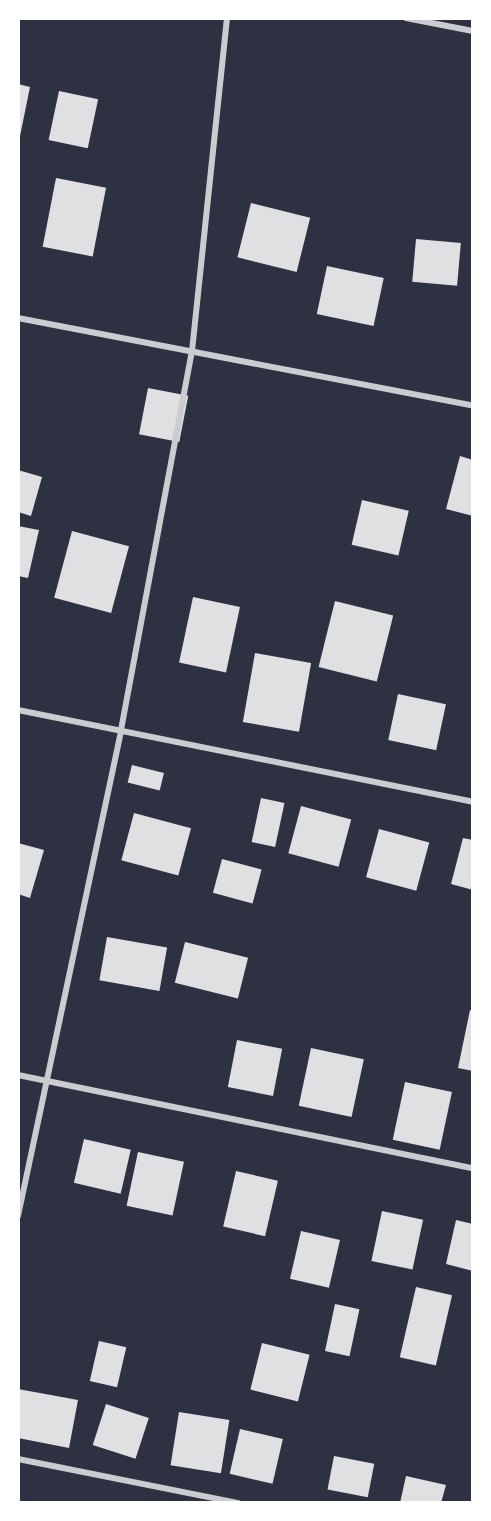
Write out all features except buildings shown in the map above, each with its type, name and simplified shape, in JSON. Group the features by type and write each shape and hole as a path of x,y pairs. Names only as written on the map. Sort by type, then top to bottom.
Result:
{"street":[{"path":"18,1216 121,730 192,351 227,18"},
{"path":"406,18 473,31"},
{"path":"18,318 473,406"},
{"path":"18,710 473,802"},
{"path":"18,1075 473,1168"},
{"path":"18,1459 239,1503"}]}
